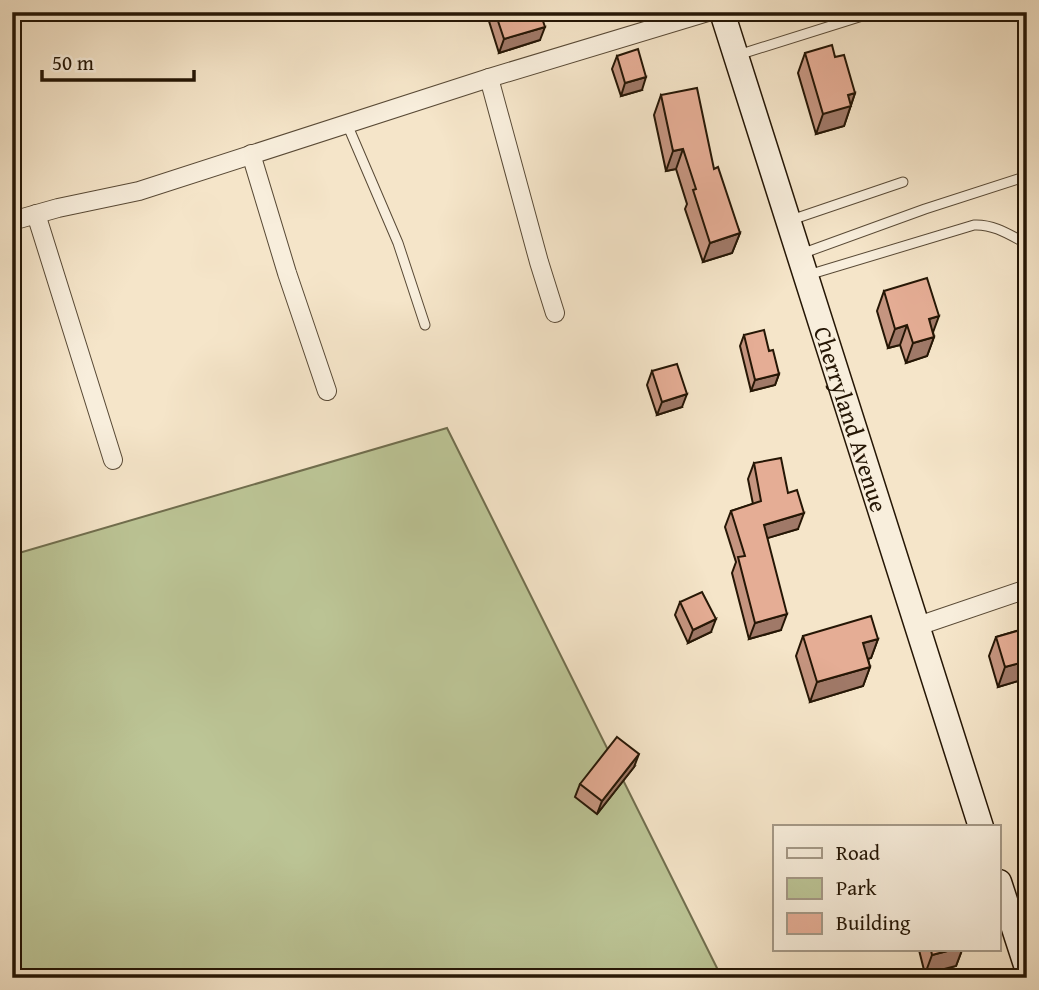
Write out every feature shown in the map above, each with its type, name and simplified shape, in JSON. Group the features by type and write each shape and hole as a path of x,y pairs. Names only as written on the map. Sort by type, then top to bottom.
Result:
{"street":[{"path":"12,221 139,191 489,78 708,12"},
{"name":"Cherryland Avenue","path":"722,12 980,825"},
{"path":"489,78 555,313"},
{"path":"251,154 327,391"},
{"path":"36,214 113,460"},
{"path":"918,626 1027,589"},
{"path":"1000,885 1027,968"}],"lane":[{"path":"736,55 875,12"},
{"path":"347,124 398,243 425,325"},
{"path":"803,265 912,214 1027,176"},
{"path":"789,221 903,182"},
{"path":"803,265 974,225 986,224 1027,244"}],"green space":[{"path":"447,428 722,978 12,978 12,555"}],"building":[{"path":"495,12 540,12 545,27 504,39"},
{"path":"832,45 835,57 844,55 855,93 848,95 851,106 823,114 805,53"},
{"path":"638,49 646,77 625,83 617,56"},
{"path":"697,88 714,169 718,167 740,233 710,243 683,149 673,151 661,95"},
{"path":"927,278 939,316 929,319 934,337 913,343 907,325 895,329 884,291"},
{"path":"764,330 779,374 755,380 744,335"},
{"path":"677,364 687,394 662,402 652,371"},
{"path":"781,458 788,493 797,490 804,513 764,525 787,614 755,623 738,557 745,556 731,511 761,501 754,463"},
{"path":"702,592 716,619 693,630 680,602"},
{"path":"871,616 878,639 863,643 870,667 817,682 803,636"},
{"path":"1027,628 1027,661 1005,667 996,637"},
{"path":"617,737 639,754 602,801 580,784"},
{"path":"931,951 947,951 932,955"}]}
